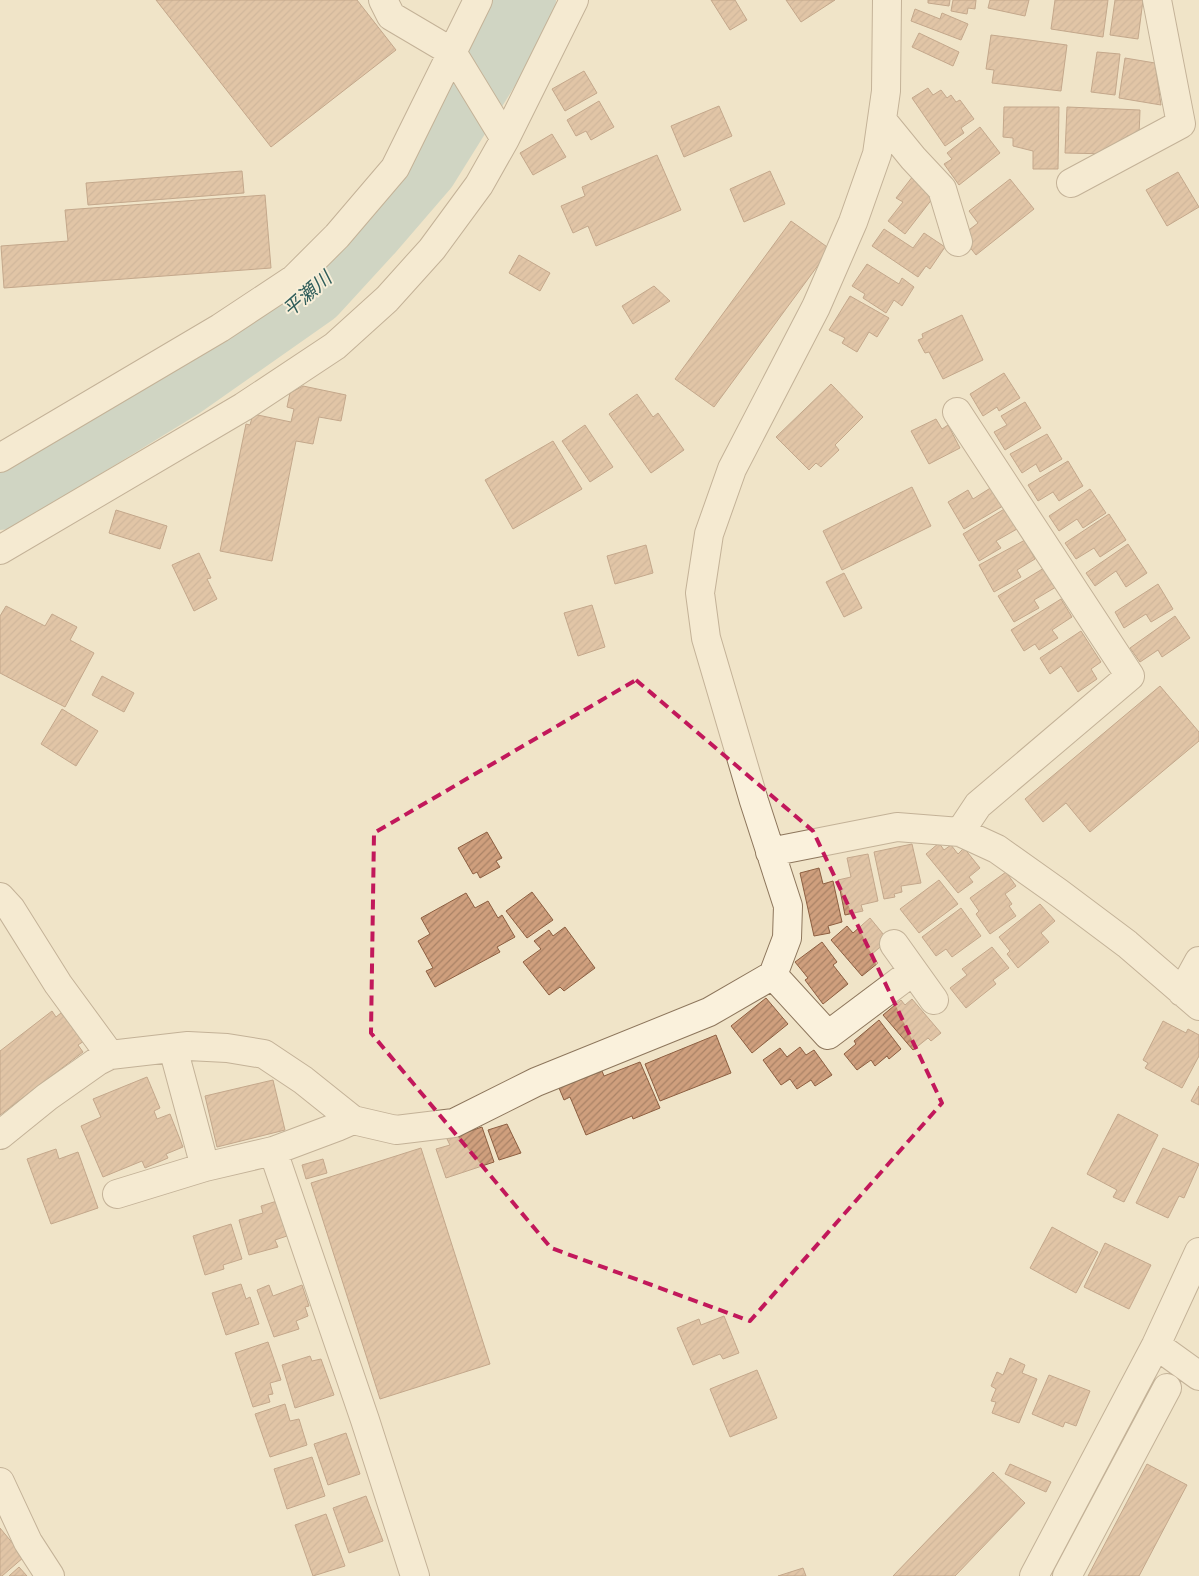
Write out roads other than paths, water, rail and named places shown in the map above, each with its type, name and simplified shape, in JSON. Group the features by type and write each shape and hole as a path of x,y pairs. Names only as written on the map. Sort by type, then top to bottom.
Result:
{"street":[{"path":"383,0 391,16 453,53 505,138"},
{"path":"0,458 220,328 294,279 338,236 395,168 478,0"},
{"path":"0,550 243,407 334,346 387,299 432,249 479,185 505,138 574,0"},
{"path":"0,1135 47,1097 98,1061 110,1055 188,1046 227,1048 264,1054 304,1080 353,1120 396,1130 454,1123 536,1082 709,1012 773,975 787,938 788,906 706,638 700,593 709,534 732,468 816,307 853,222 877,154 886,91 887,0"},
{"path":"1071,183 1181,124 1157,0"},
{"path":"882,120 913,158 942,189 958,242"},
{"path":"957,412 1130,676 978,805 960,832"},
{"path":"770,852 897,827 960,832 997,849 1060,893 1127,944 1191,999 1199,961"},
{"path":"0,897 11,909 58,984 110,1055"},
{"path":"894,944 912,972 934,1000"},
{"path":"773,975 828,1035 912,972"},
{"path":"174,1048 205,1167"},
{"path":"117,1194 205,1167 273,1150 353,1120"},
{"path":"273,1150 365,1420 415,1576"},
{"path":"1034,1576 1156,1345 1199,1252"},
{"path":"1156,1345 1199,1376"},
{"path":"1067,1576 1167,1388"},
{"path":"0,1482 28,1542 50,1576"}],"waterway":[{"name":"平瀬川","path":"0,498 181,387 315,293 426,168 502,46 524,0"}]}
